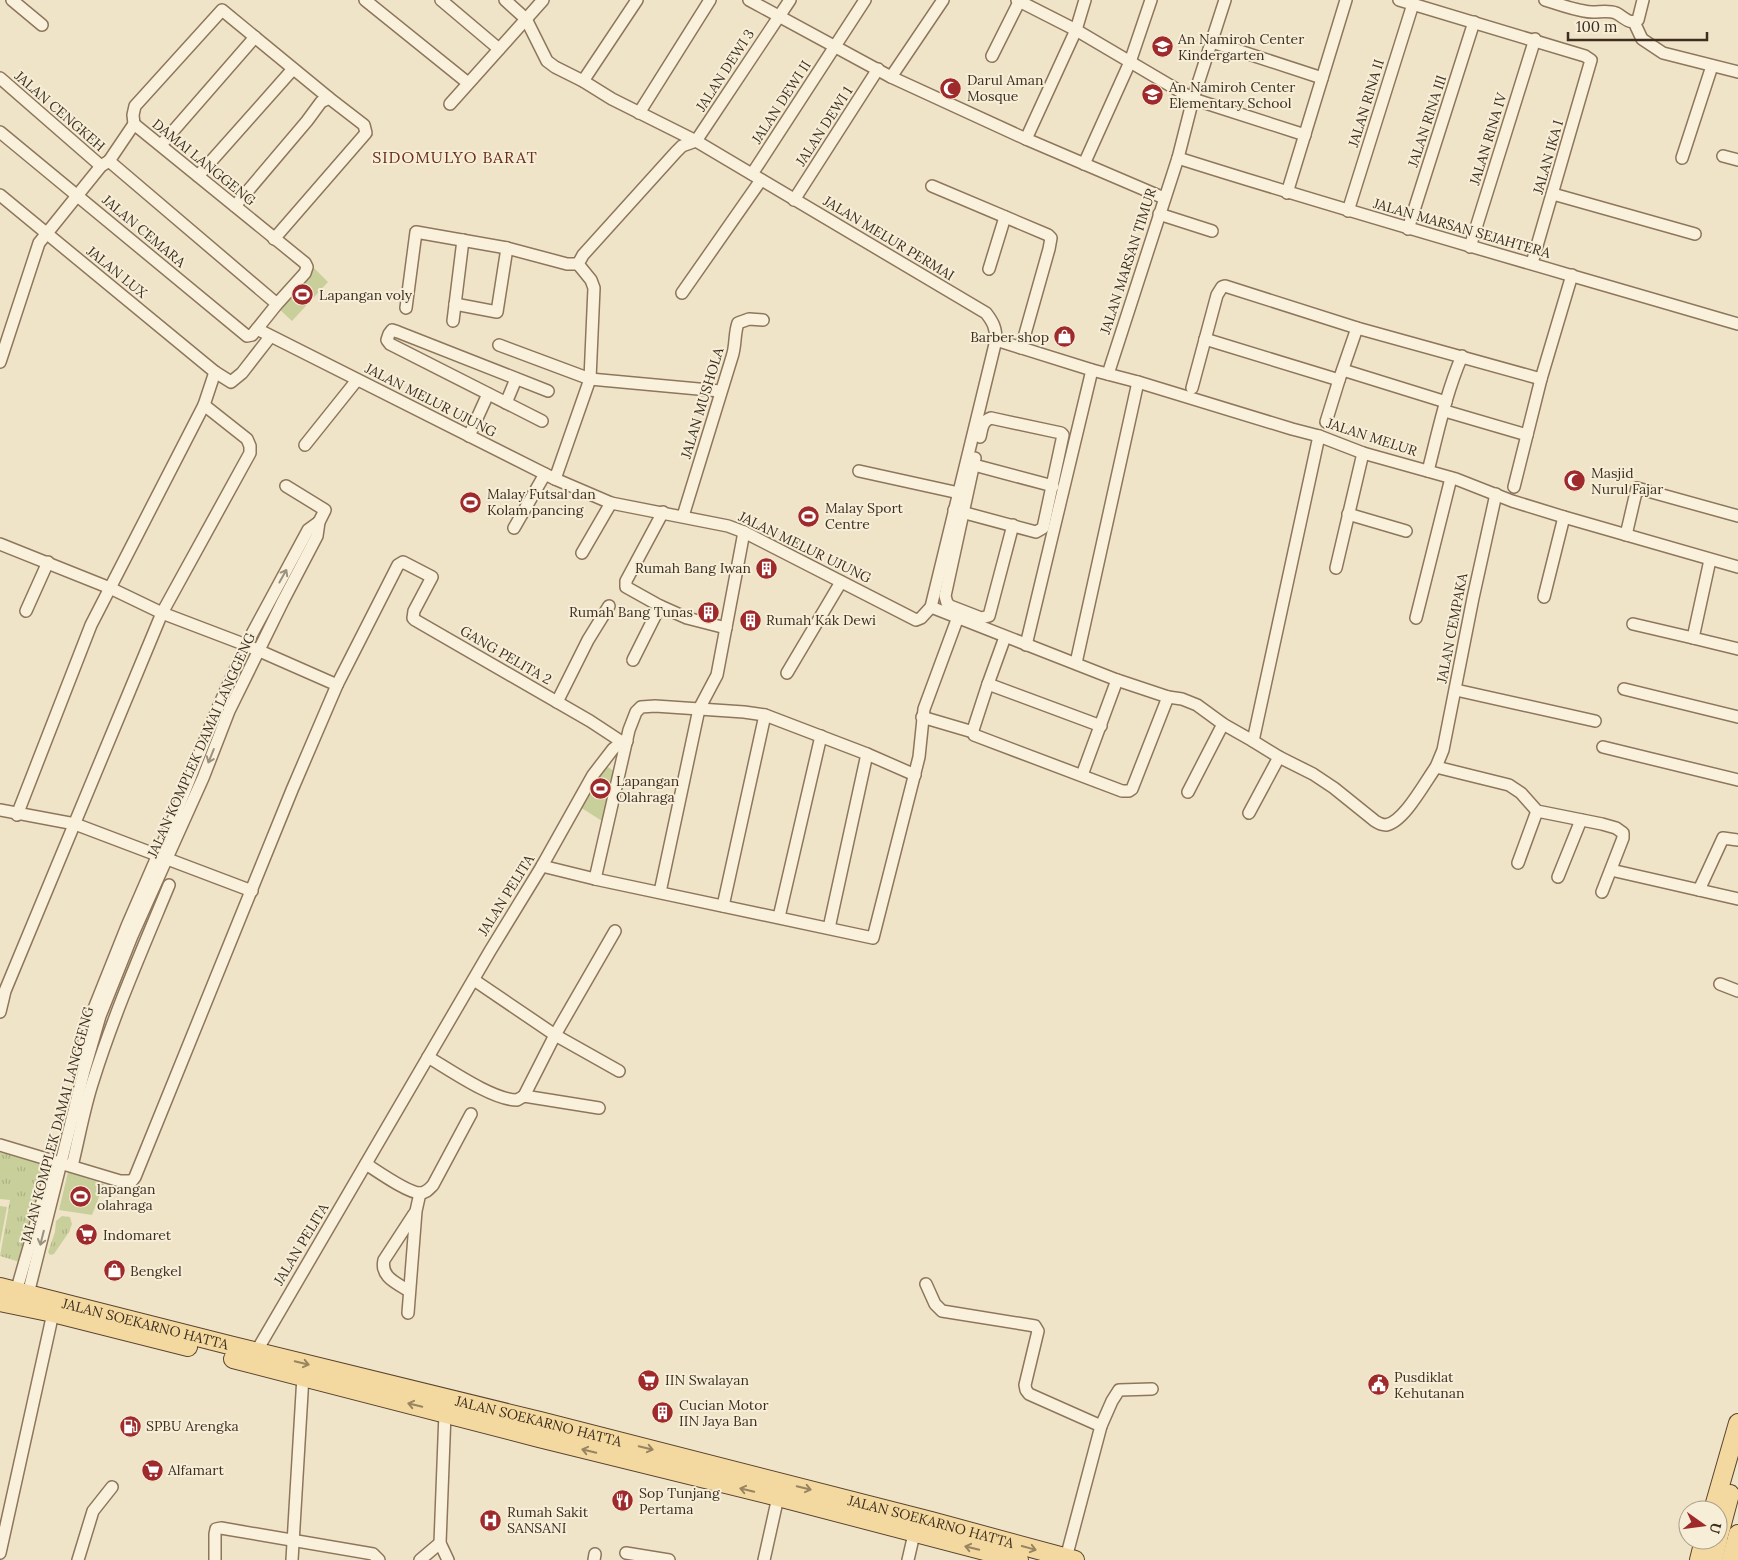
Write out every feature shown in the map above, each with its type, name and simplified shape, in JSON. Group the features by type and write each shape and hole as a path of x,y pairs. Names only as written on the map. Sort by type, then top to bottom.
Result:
{"main road":[{"name":"JALAN SOEKARNO HATTA","path":"15,1291 256,1352 512,1422 912,1516 1070,1559"},
{"name":"JALAN SOEKARNO HATTA","path":"0,1302 53,1312 445,1413 512,1422 539,1438 778,1497 1010,1559"},
{"path":"1716,1500 1738,1423"},
{"path":"1728,1500 1738,1461"},
{"path":"1732,1560 1738,1534"}],"street":[{"path":"12,0 42,25"},
{"path":"365,0 468,83"},
{"path":"440,0 499,49"},
{"path":"505,0 526,18 546,61 583,81 636,0"},
{"path":"450,104 543,0"},
{"path":"639,113 710,0"},
{"path":"749,0 891,77 1026,139 1164,198"},
{"name":"JALAN DEWI 3","path":"696,141 790,0"},
{"name":"JALAN DEWI II","path":"682,293 757,177 865,0"},
{"path":"891,77 942,0"},
{"path":"1026,139 1076,30 1086,0"},
{"path":"1084,164 1130,62 1151,0"},
{"name":"JALAN MARSAN TIMUR","path":"1108,374 1178,158 1193,99 1224,0"},
{"path":"1287,193 1346,0"},
{"path":"1399,0 1535,39"},
{"path":"1545,0 1586,12 1616,13 1628,21 1634,22 1638,20 1643,0"},
{"path":"992,56 1019,1 1076,30 1193,99 1304,135"},
{"name":"JALAN RINA II","path":"1348,211 1413,4"},
{"path":"134,124 135,106 222,10 364,125 366,133 274,239"},
{"name":"JALAN RINA III","path":"1408,229 1474,22"},
{"path":"1634,22 1642,39 1663,53 1738,72"},
{"path":"160,145 256,37"},
{"name":"JALAN IKA I","path":"1532,264 1590,65 1589,58 1535,39"},
{"name":"JALAN RINA IV","path":"1470,247 1535,39"},
{"path":"1212,42 1322,78"},
{"path":"1682,158 1712,66"},
{"path":"198,176 293,69"},
{"name":"JALAN DEWI 1","path":"794,200 878,69"},
{"name":"JALAN CENGKEH","path":"0,78 105,164"},
{"name":"JALAN MELUR PERMAI","path":"583,81 639,113 696,141 986,313 996,329 996,340"},
{"path":"235,206 321,102 329,98"},
{"name":"DAMAI LANGGENG","path":"0,362 39,243 77,195 105,164 134,124 305,263 307,267 305,273 258,329"},
{"name":"JALAN CEMARA","path":"0,132 247,336 252,335 258,329"},
{"path":"578,264 583,255 676,152 682,146 696,141"},
{"path":"1723,156 1738,160"},
{"name":"JALAN MARSAN SEJAHTERA","path":"1178,158 1408,229 1738,324"},
{"path":"105,164 278,304"},
{"path":"932,186 1048,235 1052,241 1020,348"},
{"path":"1553,194 1695,234"},
{"name":"JALAN LUX","path":"0,195 215,372"},
{"path":"1159,214 1212,231"},
{"path":"989,270 1006,217"},
{"path":"406,308 416,232 507,248 567,264 578,264"},
{"path":"453,321 463,240"},
{"path":"456,304 497,312 507,248"},
{"path":"514,528 550,476 590,379 594,288 591,280 578,264"},
{"path":"1514,487 1542,378 1572,275"},
{"path":"1192,388 1217,295 1219,290 1225,286 1357,328 1542,378"},
{"name":"JALAN MUSHOLA","path":"683,516 720,391 735,349 738,323 749,319 763,320"},
{"path":"1326,422 1357,328"},
{"path":"17,815 91,625 204,406 215,372 231,382 242,373 270,337 258,329"},
{"path":"542,421 390,344 387,340 389,334 392,330 398,332 548,391"},
{"name":"JALAN MELUR UJUNG","path":"270,337 550,476 611,503 717,523 744,532 916,620 921,618 931,607"},
{"path":"1206,339 1341,375 1527,435"},
{"path":"996,340 959,492 946,599 950,606 981,618 989,616 1013,526"},
{"name":"JALAN MELUR","path":"996,340 1318,436 1363,453 1451,478 1512,501 1564,517 1738,567"},
{"path":"499,345 590,379 720,391"},
{"path":"1428,471 1450,384 1462,356"},
{"path":"466,383 475,362"},
{"path":"1026,645 1092,370"},
{"path":"506,403 516,378"},
{"path":"305,445 357,380"},
{"path":"1076,663 1138,382"},
{"path":"469,436 488,394"},
{"path":"0,1012 5,991 162,612 250,453 250,446 246,439 204,406"},
{"path":"958,512 1036,532 1043,528 1064,437 1061,433 991,418 987,419 982,425 974,465 958,512 931,607 1117,680 1168,697 1182,698 1197,705 1223,724 1253,740 1279,758 1249,813"},
{"path":"1253,740 1318,436"},
{"path":"1336,568 1363,453"},
{"path":"974,465 1053,486"},
{"path":"859,471 959,492"},
{"path":"1416,618 1451,478"},
{"path":"286,486 324,510 319,522"},
{"path":"1626,535 1637,488 1738,516"},
{"name":"JALAN CEMPAKA","path":"1279,758 1313,774 1378,823 1387,825 1404,812 1436,768 1443,750 1496,494"},
{"path":"582,553 611,503"},
{"path":"663,512 626,584 628,589 687,618 726,628"},
{"path":"1348,514 1406,531"},
{"path":"1544,597 1564,517"},
{"name":"JALAN KOMPLEK DAMAI LANGGENG","path":"197,775 217,710 246,645 308,530 319,522"},
{"name":"JALAN KOMPLEK DAMAI LANGGENG","path":"15,1291 62,1163 100,1016 162,858 197,775 258,650 318,536 319,522"},
{"path":"660,892 699,709 717,675 744,532"},
{"path":"0,544 48,562 337,685 292,790 135,1177 132,1181 120,1181 0,1145"},
{"path":"1693,638 1710,560"},
{"path":"26,610 48,562"},
{"name":"GANG PELITA 2","path":"337,685 398,565 403,562 432,577 414,611 413,618 415,620 624,742"},
{"path":"786,673 841,582"},
{"path":"273,593 283,601"},
{"path":"557,702 588,640 609,606"},
{"path":"633,660 660,606"},
{"path":"542,866 871,938 875,937 919,757 922,716 958,617"},
{"path":"1633,624 1738,649"},
{"path":"973,732 1005,637"},
{"path":"1082,775 1117,680"},
{"path":"988,684 1101,726"},
{"path":"1624,689 1738,717"},
{"path":"1456,690 1595,721"},
{"path":"922,716 973,732 974,735 1122,791 1129,791 1132,789 1168,697"},
{"name":"JALAN PELITA","path":"256,1352 490,951 542,866 593,775 613,748 624,742 634,716 642,707 655,706 765,715 867,754 915,775"},
{"path":"723,906 765,715"},
{"path":"1188,792 1223,724"},
{"path":"779,917 821,736"},
{"path":"595,879 624,742"},
{"path":"1604,747 1738,780"},
{"path":"829,928 867,754"},
{"path":"1436,768 1516,788 1536,811 1616,828 1623,833 1623,838 1602,892"},
{"path":"0,810 17,815 75,824 252,891"},
{"path":"1518,863 1536,811"},
{"path":"1558,877 1581,820"},
{"path":"1699,890 1723,838 1738,840"},
{"name":"JALAN KOMPLEK DAMAI LANGGENG","path":"86,1071 91,1016 127,926 162,858"},
{"path":"1611,870 1738,899"},
{"path":"86,1071 113,1023 169,885"},
{"path":"428,1057 505,1098 518,1100 524,1096 555,1035 616,931"},
{"path":"132,936 145,942"},
{"path":"474,980 555,1035 619,1071"},
{"path":"1720,984 1738,991"},
{"path":"100,1016 113,1023"},
{"path":"524,1096 599,1108"},
{"path":"366,1164 411,1191 420,1193 428,1190 433,1185 471,1114"},
{"path":"408,1313 416,1211 420,1193"},
{"path":"409,1291 387,1276 383,1271 383,1266 384,1260 416,1211"},
{"path":"926,1284 935,1304 942,1310 1036,1326 1038,1331 1025,1385 1026,1390 1029,1394 1101,1426"},
{"path":"0,1553 53,1312"},
{"path":"292,1560 303,1376"},
{"path":"1070,1559 1101,1426 1112,1401 1119,1390 1152,1389"},
{"path":"445,1413 440,1543 448,1560"},
{"path":"78,1560 93,1511 112,1487"},
{"path":"764,1560 778,1497"},
{"path":"215,1560 215,1534 216,1529 221,1528 373,1554 378,1560"},
{"path":"908,1560 914,1534"},
{"path":"420,1560 440,1543"},
{"path":"626,1553 669,1560"}],"green space":[{"name":"Lapangan voly","path":"314,268 328,282 292,321 278,308"},
{"name":"Lapangan Olahraga","path":"605,765 615,772 602,821 580,807"},
{"path":"0,1152 48,1162 23,1263 0,1256 10,1200 0,1199"},
{"name":"lapangan olahraga","path":"68,1172 104,1184 92,1215 59,1210"},
{"path":"0,1206 7,1207 0,1244"},
{"path":"62,1216 70,1217 72,1224 69,1232 54,1254 50,1255 48,1252 55,1232 56,1221"}],"place":[{"name":"An Namiroh Center Kindergarten","path":"1162,47"},
{"name":"Darul Aman Mosque","path":"951,88"},
{"name":"An Namiroh Center Elementary School","path":"1153,95"},
{"name":"Lapangan voly","path":"303,295"},
{"name":"Barber shop","path":"1065,337"},
{"name":"Masjid Nurul Fajar","path":"1575,481"},
{"name":"Malay Futsal dan Kolam pancing","path":"471,502"},
{"name":"Malay Sport Centre","path":"809,516"},
{"name":"Rumah Bang Iwan","path":"767,568"},
{"name":"Rumah Bang Tunas","path":"709,612"},
{"name":"Rumah Kak Dewi","path":"750,620"},
{"name":"Lapangan Olahraga","path":"600,789"},
{"name":"lapangan olahraga","path":"81,1197"},
{"name":"Indomaret","path":"87,1235"},
{"name":"Bengkel","path":"114,1271"},
{"name":"IIN Swalayan","path":"649,1380"},
{"name":"Pusdiklat Kehutanan","path":"1378,1385"},
{"name":"Cucian Motor IIN Jaya Ban","path":"663,1413"},
{"name":"SPBU Arengka","path":"130,1426"},
{"name":"Alfamart","path":"152,1470"},
{"name":"Sop Tunjang Pertama","path":"623,1501"},
{"name":"Rumah Sakit SANSANI","path":"491,1520"}],"district":[{"name":"SIDOMULYO BARAT","path":"455,157"}]}
